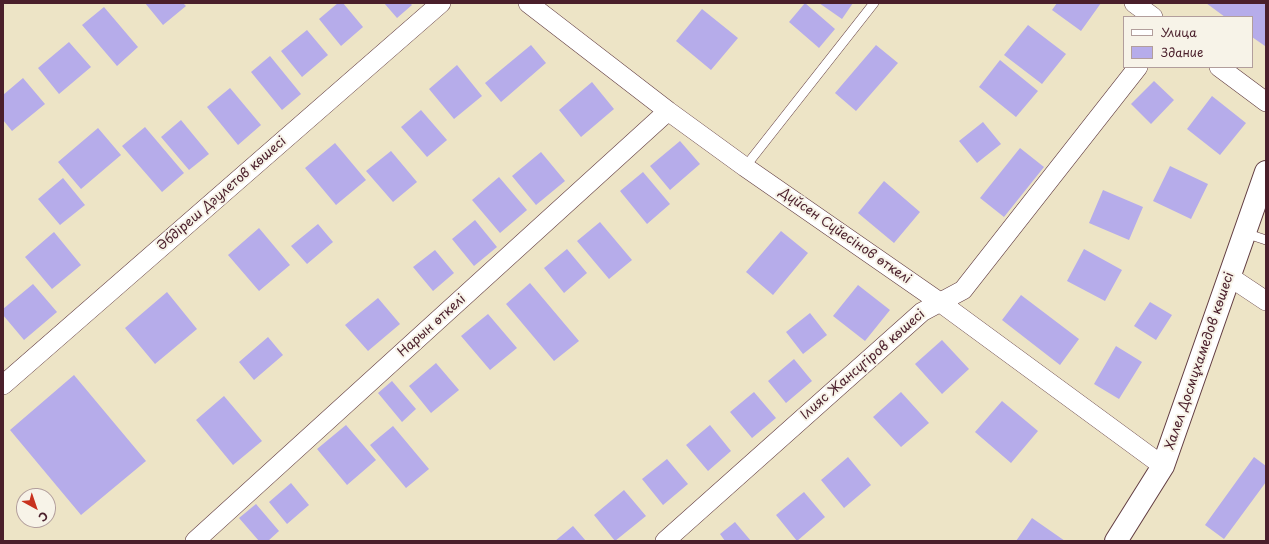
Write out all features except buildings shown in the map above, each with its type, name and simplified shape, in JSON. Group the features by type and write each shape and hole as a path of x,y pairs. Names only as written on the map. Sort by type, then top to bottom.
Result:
{"street":[{"name":"Әбдіреш Дәулетов көшесі","path":"3,385 441,3"},
{"name":"Дүйсен Сүйесінов өткелі","path":"528,3 668,111 745,167 941,303 1163,466"},
{"path":"1134,3 1151,16"},
{"name":"Ілияс Жансүгіров көшесі","path":"665,541 922,312 963,290 1137,68"},
{"path":"1220,68 1266,102"},
{"name":"Нарын өткелі","path":"195,541 668,111"},
{"name":"Халел Досмұхамедов көшесі","path":"1116,541 1163,466 1266,172"},
{"path":"1230,277 1266,301"}],"lane":[{"path":"745,167 874,3"},
{"path":"1245,233 1266,240"}]}
